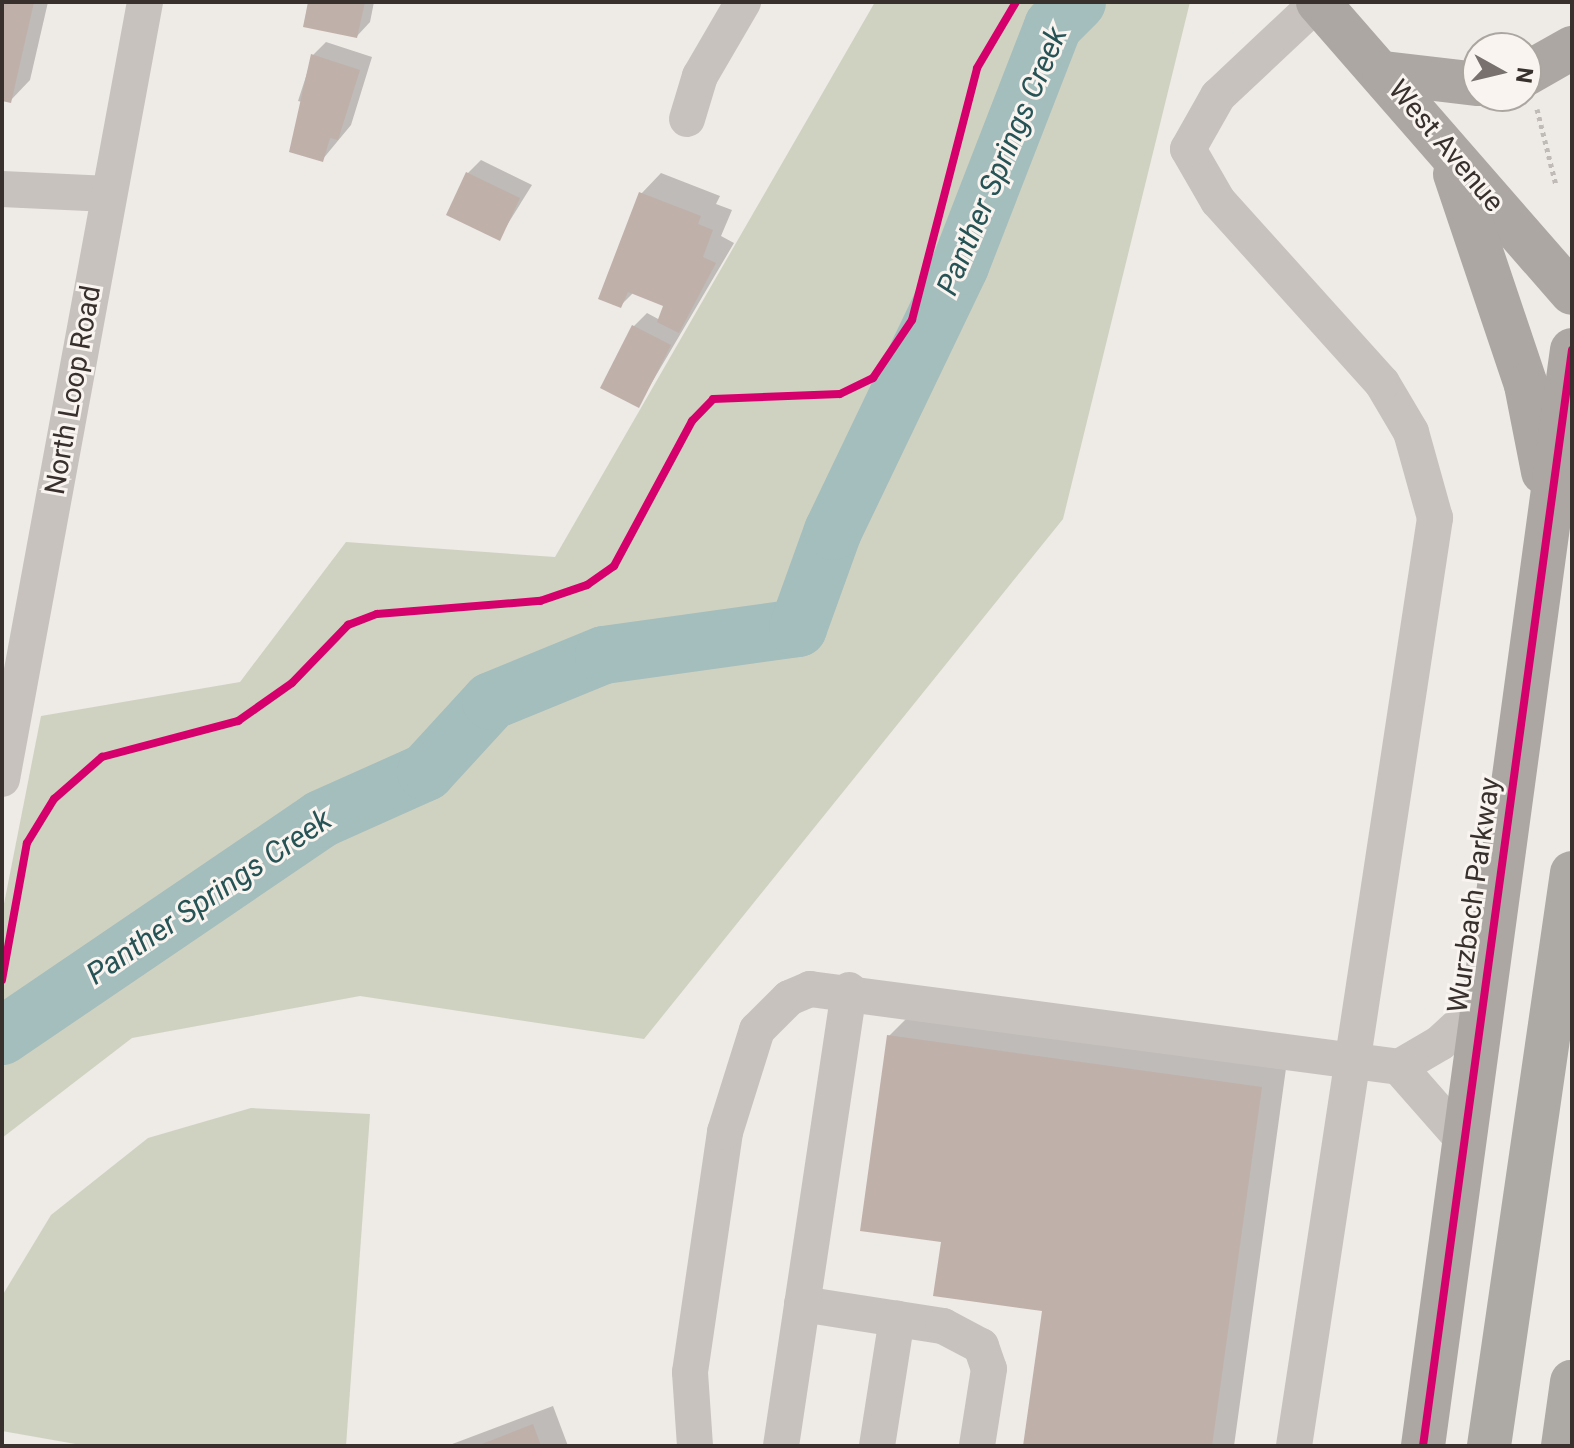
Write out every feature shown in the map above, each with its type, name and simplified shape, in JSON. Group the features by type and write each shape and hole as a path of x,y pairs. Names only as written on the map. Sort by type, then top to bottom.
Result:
{"highway":[{"path":"1489,1446 1572,873"},
{"path":"1563,1446 1572,1382"}],"main road":[{"name":"West Avenue","path":"1318,2 1384,73 1572,293"},
{"path":"1542,72 1572,48"},
{"path":"1384,73 1462,82"},
{"path":"1445,145 1526,385 1560,521"},
{"name":"Wurzbach Parkway","path":"1423,1446 1539,577 1560,521 1572,350"}],"street":[{"name":"North Loop Road","path":"2,779 145,2"},
{"path":"687,119 700,76 743,2"},
{"path":"1294,1446 1348,1059 1435,518 1411,432 1382,383 1218,201 1188,149 1192,130 1218,96 1318,2"},
{"path":"2,189 109,194"},
{"path":"695,1446 692,1357 725,1132 757,1030 789,998 810,989 849,990 1399,1067 1464,1141"},
{"path":"781,1446 849,990"},
{"path":"1399,1067 1482,1004"},
{"path":"802,1304 943,1326 981,1346 989,1369 977,1446"},
{"path":"877,1446 897,1319"}],"path":[{"path":"1537,112 1556,185"}],"green space":[{"path":"875,2 1190,2 1063,519 644,1039 360,996 132,1038 2,1138 2,914 41,716 240,682 346,542 555,557"},
{"path":"251,1108 370,1114 346,1446 87,1446 2,1431 2,1296 51,1215 148,1138"}],"building":[{"path":"2,2 34,2 11,103 2,101"},
{"path":"308,2 365,2 357,38 303,27"},
{"path":"311,54 360,70 338,140 330,138 323,162 289,152"},
{"path":"466,172 520,198 500,241 446,215"},
{"path":"639,192 701,216 698,224 713,230 703,257 716,263 679,333 657,322 663,306 628,292 621,308 598,299"},
{"path":"632,325 671,345 639,408 600,388"},
{"path":"887,1035 1262,1087 1212,1446 1023,1446 1042,1311 933,1296 941,1242 860,1231"},
{"path":"533,1424 541,1446 477,1446"}],"waterway":[{"name":"Panther Springs Creek","path":"2,1036 321,819 426,772 491,701 604,655 798,628 833,531 960,266 1053,26 1077,2"}],"cycle path":[{"path":"2,980 27,843 54,799 102,757 238,721 292,683 348,625 377,614 540,601 587,585 614,566 692,421 713,399 840,394 873,378 912,320 977,68 1016,2"},
{"path":"1423,1446 1572,350"}]}
